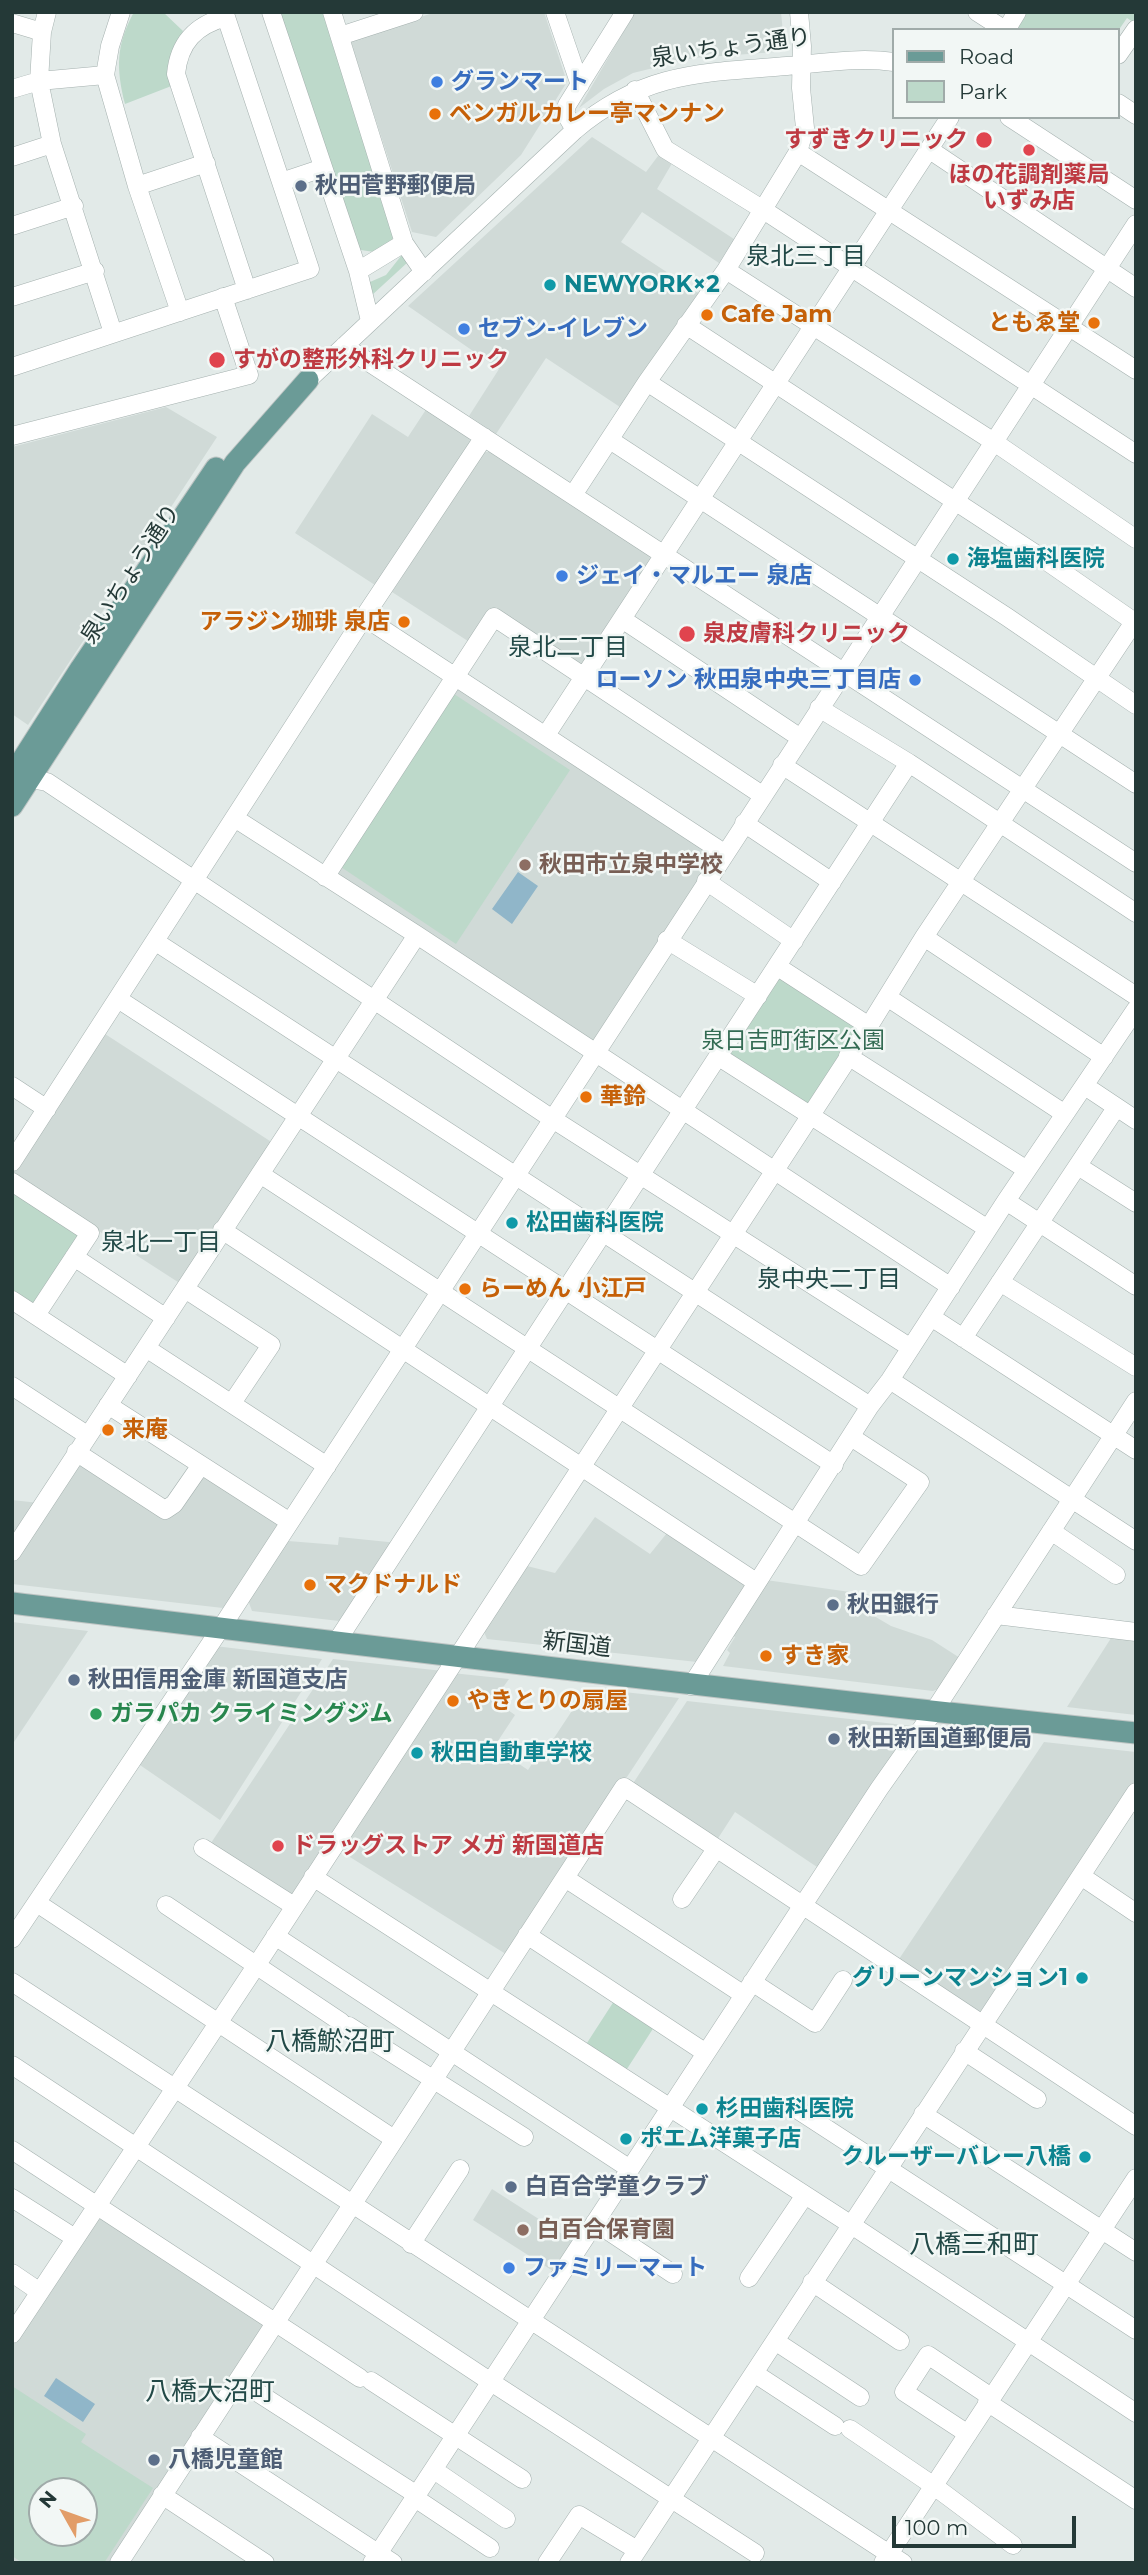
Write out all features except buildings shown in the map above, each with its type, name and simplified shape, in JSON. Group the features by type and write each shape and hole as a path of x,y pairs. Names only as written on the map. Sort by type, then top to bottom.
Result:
{"main road":[{"name":"泉いちょう通り","path":"12,806 18,773 235,463 308,380"},
{"name":"新国道","path":"12,1603 691,1686 1136,1733"}],"street":[{"path":"47,12 42,32 39,81 52,144 113,333"},
{"path":"121,12 110,46 105,75 137,186 180,312"},
{"path":"271,12 358,271 370,321"},
{"path":"331,12 404,243 424,272"},
{"path":"340,36 414,12"},
{"path":"555,12 580,85"},
{"path":"575,130 565,113 566,105 625,12"},
{"path":"573,495 726,270 798,152 805,128 799,12"},
{"path":"978,12 1002,28"},
{"path":"1006,28 1017,12"},
{"path":"12,367 113,333 180,312 223,297 247,290 310,269 226,17 213,20 185,42 178,57 178,82 247,290"},
{"path":"12,23 42,32"},
{"path":"1120,52 1136,29"},
{"name":"泉いちょう通り","path":"308,380 575,130 597,111 635,90 677,78 801,64 892,62"},
{"path":"12,89 39,81 105,75"},
{"path":"635,90 665,149 762,209 1136,454"},
{"path":"1120,104 1136,115"},
{"path":"545,735 949,119"},
{"path":"1012,119 1136,200"},
{"path":"12,157 52,144"},
{"path":"930,150 1136,288"},
{"path":"798,152 1136,370"},
{"path":"137,186 206,163"},
{"path":"281,182 323,168"},
{"path":"12,226 74,206"},
{"path":"12,1939 327,1466 799,737 880,618 1136,225"},
{"path":"358,271 404,243"},
{"path":"726,270 994,442 1136,539"},
{"path":"12,297 95,271"},
{"path":"12,436 249,375 223,297"},
{"path":"12,2334 459,1656 869,1026 924,937 1135,621 775,386 687,325"},
{"path":"344,346 1136,863"},
{"path":"647,383 1007,617 1136,705"},
{"path":"12,1162 364,617 484,437"},
{"path":"610,440 1136,784"},
{"path":"364,617 724,853"},
{"path":"325,877 494,617 762,795"},
{"path":"622,619 799,737"},
{"path":"819,708 1136,913"},
{"path":"337,1641 568,1291 909,764"},
{"path":"782,765 1136,996"},
{"path":"18,773 47,782 551,1118 911,1348"},
{"path":"236,819 951,1287"},
{"path":"744,823 832,882"},
{"path":"706,881 794,941"},
{"path":"12,1552 417,935"},
{"path":"924,937 1104,1057"},
{"path":"667,940 758,996"},
{"path":"156,942 870,1406"},
{"path":"778,967 869,1026"},
{"path":"887,997 1065,1114"},
{"path":"118,999 834,1465"},
{"path":"691,1686 870,1406 890,1380 1006,1201 1136,1009"},
{"path":"848,1056 1027,1170"},
{"path":"719,1057 988,1229"},
{"path":"12,1086 47,1109"},
{"path":"1085,1086 1136,1120"},
{"path":"963,1338 1116,1108"},
{"path":"1078,1166 1136,1203"},
{"path":"260,1174 861,1566 920,1482 851,1437"},
{"path":"12,1182 90,1233 36,1315"},
{"path":"1006,1201 1136,1286"},
{"path":"222,1230 756,1582"},
{"path":"74,1257 166,1318"},
{"path":"1000,1282 1136,1367"},
{"path":"185,1289 271,1345 233,1404"},
{"path":"12,1300 128,1376"},
{"path":"931,1317 1136,1450"},
{"path":"146,1348 327,1466"},
{"path":"890,1380 1136,1541"},
{"path":"12,1386 87,1435"},
{"path":"200,2437 381,2560 416,2497 530,2321 1136,1401"},
{"path":"108,1405 290,1522"},
{"path":"76,1452 165,1510 174,1504 201,1465"},
{"path":"1051,1531 1116,1575"},
{"path":"996,1615 1136,1632"},
{"path":"126,2560 162,2495 624,1787 1136,2126"},
{"path":"547,2563 579,2515 636,2557 850,2224 1136,1792"},
{"path":"204,1848 294,1906"},
{"path":"682,1899 716,1849"},
{"path":"1081,1876 1136,1913"},
{"path":"313,1877 490,1994 850,2224 1136,2413"},
{"path":"565,1878 748,1988 815,2022 843,1980"},
{"path":"37,1903 394,2139"},
{"path":"166,1905 345,2024 524,2137"},
{"path":"275,1936 630,2169"},
{"path":"527,1936 706,2053"},
{"path":"12,1982 892,2560 934,2486 1027,2340 1102,2230 1130,2200 1136,2178"},
{"path":"964,2051 1037,2099"},
{"path":"12,2065 755,2553"},
{"path":"798,2110 1136,2330"},
{"path":"923,2115 1136,2252"},
{"path":"12,2150 522,2479"},
{"path":"411,2244 460,2169"},
{"path":"749,2278 804,2195"},
{"path":"12,2198 75,2238"},
{"path":"595,2222 673,2274"},
{"path":"12,2273 40,2292"},
{"path":"812,2283 900,2341"},
{"path":"775,2341 860,2398"},
{"path":"968,2434 904,2392 928,2355 1136,2500"},
{"path":"754,2373 934,2486 1013,2545"},
{"path":"238,2380 491,2548"},
{"path":"434,2470 506,2519"},
{"path":"162,2495 265,2563"}],"shaded area":[{"path":"436,12 544,12 567,82 521,155 436,237 412,232 350,40"},
{"path":"635,12 781,12 784,43 775,52 694,58 633,73 604,89 579,108"},
{"path":"592,137 646,172 661,152 674,160 657,189 734,239 719,263 642,212 621,242 700,294 623,409 546,358 496,434 469,416 499,369 408,306"},
{"path":"166,407 217,437 28,725 12,714 12,447"},
{"path":"427,408 469,436 471,447 378,587 295,533 372,414 408,437"},
{"path":"484,452 492,452 648,553 652,563 587,664 578,666 493,610 471,643 392,592"},
{"name":"秋田市立泉中学校","path":"455,677 724,853 595,1054 325,877"},
{"path":"102,1032 273,1143 181,1284 12,1175 12,1171"},
{"path":"81,1463 167,1519 199,1473 276,1518 278,1528 229,1604 223,1608 12,1584 12,1561"},
{"path":"12,1500 39,1503 12,1542"},
{"path":"595,1517 650,1554 671,1528 749,1586 697,1662 487,1639 482,1627 523,1565 555,1573"},
{"path":"339,1537 398,1543 348,1622 252,1611 248,1600 288,1541 338,1545"},
{"path":"766,1580 871,1595 869,1613 891,1626 932,1640 960,1658 938,1689 933,1691 723,1666 730,1653 727,1650 735,1637 731,1634"},
{"path":"12,1622 88,1631 12,1745"},
{"path":"1113,1635 1136,1637 1136,1715 1067,1707"},
{"path":"215,1646 322,1659 220,1820 137,1763"},
{"path":"333,1659 443,1671 297,1892 290,1895 211,1843"},
{"path":"452,1673 509,1679 494,1700 515,1715 494,1747 528,1770 548,1739 552,1741 587,1688 679,1698 509,1956 337,1849"},
{"path":"687,1701 913,1726 820,1869 735,1812 715,1843 630,1788"},
{"path":"1044,1742 1136,1752 1136,1782 984,2018 897,1962"},
{"name":"白百合保育園","path":"492,2189 573,2241 553,2271 473,2220"},
{"path":"100,2212 269,2324 111,2563 14,2563 12,2345"}],"green space":[{"path":"134,12 163,12 183,31 178,40 174,85 125,104 119,57 124,35"},
{"path":"275,12 326,12 395,234 391,242 374,252 361,250 355,245"},
{"path":"1025,12 1136,12 1136,24 1127,18 1120,28 1019,28 1018,23"},
{"path":"405,255 408,262 371,296 366,286 386,275 401,256"},
{"path":"454,694 570,770 456,944 341,867"},
{"name":"泉日吉町街区公園","path":"777,976 859,1030 809,1106 728,1058"},
{"path":"12,1187 82,1233 36,1306 12,1295"},
{"path":"616,1998 656,2024 625,2072 585,2046"},
{"path":"12,2386 86,2434 81,2442 153,2488 104,2563 23,2563 12,2556"}],"water":[{"path":"518,872 538,886 512,924 492,909"},
{"path":"56,2378 95,2404 83,2422 44,2396"}],"place":[{"name":"グランマート","path":"437,82"},
{"name":"ベンガルカレー亭マンナン","path":"435,114"},
{"name":"すずきクリニック","path":"984,140"},
{"name":"ほの花調剤薬局 いずみ店","path":"1029,150"},
{"name":"秋田菅野郵便局","path":"301,186"},
{"name":"NEWYORK×2","path":"550,285"},
{"name":"Cafe Jam","path":"707,315"},
{"name":"ともゑ堂","path":"1094,323"},
{"name":"セブン-イレブン","path":"464,329"},
{"name":"すがの整形外科クリニック","path":"217,360"},
{"name":"海塩歯科医院","path":"953,559"},
{"name":"ジェイ・マルエー 泉店","path":"562,576"},
{"name":"アラジン珈琲 泉店","path":"404,622"},
{"name":"泉皮膚科クリニック","path":"687,634"},
{"name":"ローソン 秋田泉中央三丁目店","path":"915,680"},
{"name":"秋田市立泉中学校","path":"525,865"},
{"name":"華鈴","path":"586,1097"},
{"name":"松田歯科医院","path":"512,1223"},
{"name":"らーめん 小江戸","path":"465,1289"},
{"name":"来庵","path":"108,1430"},
{"name":"マクドナルド","path":"310,1585"},
{"name":"秋田銀行","path":"833,1605"},
{"name":"すき家","path":"766,1656"},
{"name":"秋田信用金庫 新国道支店","path":"74,1680"},
{"name":"やきとりの扇屋","path":"453,1701"},
{"name":"ガラパカ クライミングジム","path":"96,1714"},
{"name":"秋田新国道郵便局","path":"834,1739"},
{"name":"秋田自動車学校","path":"417,1753"},
{"name":"ドラッグストア メガ 新国道店","path":"278,1846"},
{"name":"グリーンマンション1","path":"1082,1978"},
{"name":"杉田歯科医院","path":"702,2109"},
{"name":"ポエム洋菓子店","path":"626,2139"},
{"name":"クルーザーバレー八橋","path":"1085,2157"},
{"name":"白百合学童クラブ","path":"511,2187"},
{"name":"白百合保育園","path":"523,2230"},
{"name":"ファミリーマート","path":"509,2268"},
{"name":"八橋児童館","path":"154,2460"}],"district":[{"name":"泉北三丁目","path":"806,257"},
{"name":"泉北二丁目","path":"568,648"},
{"name":"泉北一丁目","path":"161,1243"},
{"name":"泉中央二丁目","path":"829,1280"},
{"name":"八橋鯲沼町","path":"330,2042"},
{"name":"八橋三和町","path":"974,2245"},
{"name":"八橋大沼町","path":"210,2392"}]}
